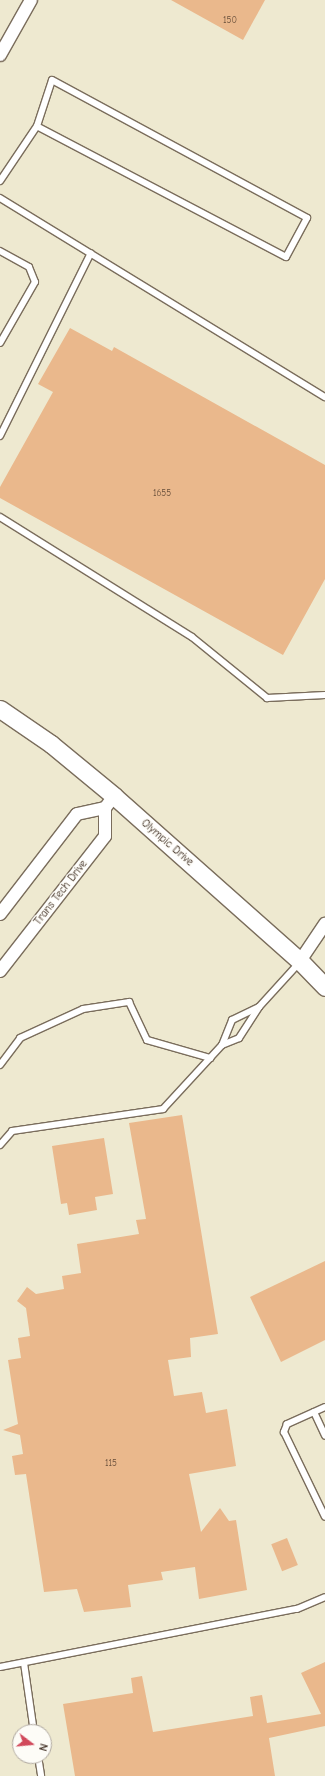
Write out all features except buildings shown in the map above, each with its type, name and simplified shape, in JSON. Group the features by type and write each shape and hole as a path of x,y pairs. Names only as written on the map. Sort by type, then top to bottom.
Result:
{"street":[{"path":"0,55 31,0"},
{"name":"Olympic Drive","path":"0,709 52,744 110,802 300,961 325,988"},
{"path":"0,914 77,814 110,802"},
{"name":"Trans Tech Drive","path":"0,971 105,836 110,802"},
{"path":"300,961 325,924"}],"lane":[{"path":"0,181 37,126 52,80 308,218 286,257 37,126"},
{"path":"0,198 325,397"},
{"path":"0,251 29,267 35,282 0,342"},
{"path":"0,436 91,253"},
{"path":"0,517 192,637 267,698 325,695"},
{"path":"222,1045 239,1038 259,1007 300,961"},
{"path":"0,1065 20,1038 83,1009 129,1002 147,1040 210,1058"},
{"path":"0,1145 12,1131 163,1109 222,1045 232,1020 259,1007"},
{"path":"325,1406 287,1424 284,1432 325,1517"},
{"path":"314,1412 325,1436"},
{"path":"0,1667 297,1609 325,1597"},
{"path":"24,1663 33,1724"},
{"path":"39,1764 40,1776"}]}
